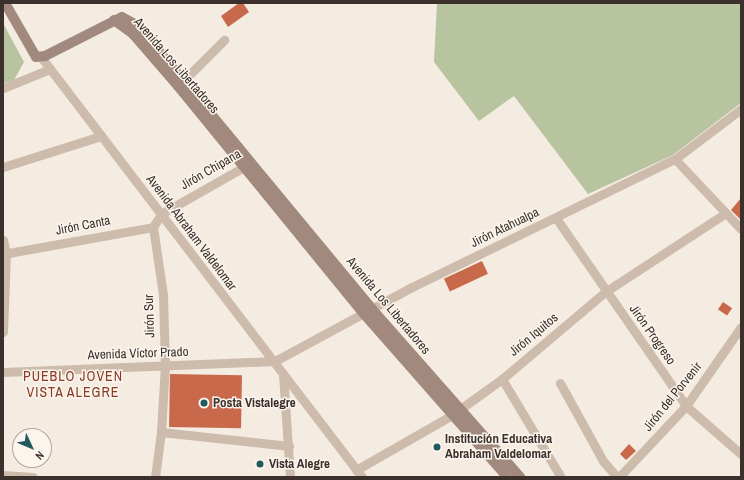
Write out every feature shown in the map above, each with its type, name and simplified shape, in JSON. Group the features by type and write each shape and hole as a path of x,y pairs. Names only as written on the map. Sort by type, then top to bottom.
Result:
{"street":[{"name":"Avenida Abraham Valdelomar","path":"5,3 31,54 41,57 275,361 359,474"},
{"name":"Avenida Los Libertadores","path":"41,57 114,20 130,31 182,83 278,201 290,224 456,412 520,477"},
{"path":"182,83 224,40"},
{"path":"3,88 50,69"},
{"name":"Jirón Atahualpa","path":"275,361 368,312 676,159 741,109"},
{"path":"3,167 101,136"},
{"path":"676,159 724,214 741,229"},
{"name":"Jirón Chipana","path":"162,214 248,164"},
{"name":"Avenida Los Libertadores","path":"278,201 299,218 368,312"},
{"path":"153,227 162,214"},
{"name":"Jirón Iquitos","path":"359,474 456,412 502,379 605,292 724,214"},
{"path":"290,224 299,218"},
{"name":"Jirón Progreso","path":"556,218 605,292 686,406 741,454"},
{"name":"Jirón Canta","path":"5,254 153,227"},
{"name":"Jirón Sur","path":"153,227 163,295 165,365 161,432 155,477"},
{"path":"3,240 5,254 3,332"},
{"name":"Jirón del Porvenir","path":"618,477 686,406 741,327"},
{"name":"Avenida Víctor Prado","path":"3,372 275,361"},
{"path":"284,374 290,477"},
{"path":"502,379 561,477"},
{"path":"560,383 603,461 618,477"},
{"name":"Avenida Los Libertadores","path":"456,412 507,477"},
{"path":"161,432 289,446"},
{"path":"3,475 33,477"}],"green space":[{"path":"437,3 741,3 741,103 673,155 588,194 514,96 479,121 434,62"},
{"path":"3,23 24,62 14,80 3,83"}],"building":[{"path":"239,3 243,3 249,12 228,27 221,16"},
{"path":"741,198 741,220 731,210"},
{"path":"482,261 488,274 450,291 444,279"},
{"path":"723,302 732,308 727,316 718,309"},
{"name":"Posta Vistalegre","path":"170,374 242,375 241,428 169,427"},
{"path":"629,444 636,451 626,460 620,454"}],"place":[{"name":"Posta Vistalegre","path":"204,403"},
{"name":"Institución Educativa Abraham Valdelomar","path":"437,447"},
{"name":"Vista Alegre","path":"260,464"}],"district":[{"name":"PUEBLO JOVEN VISTA ALEGRE","path":"73,384"}]}
